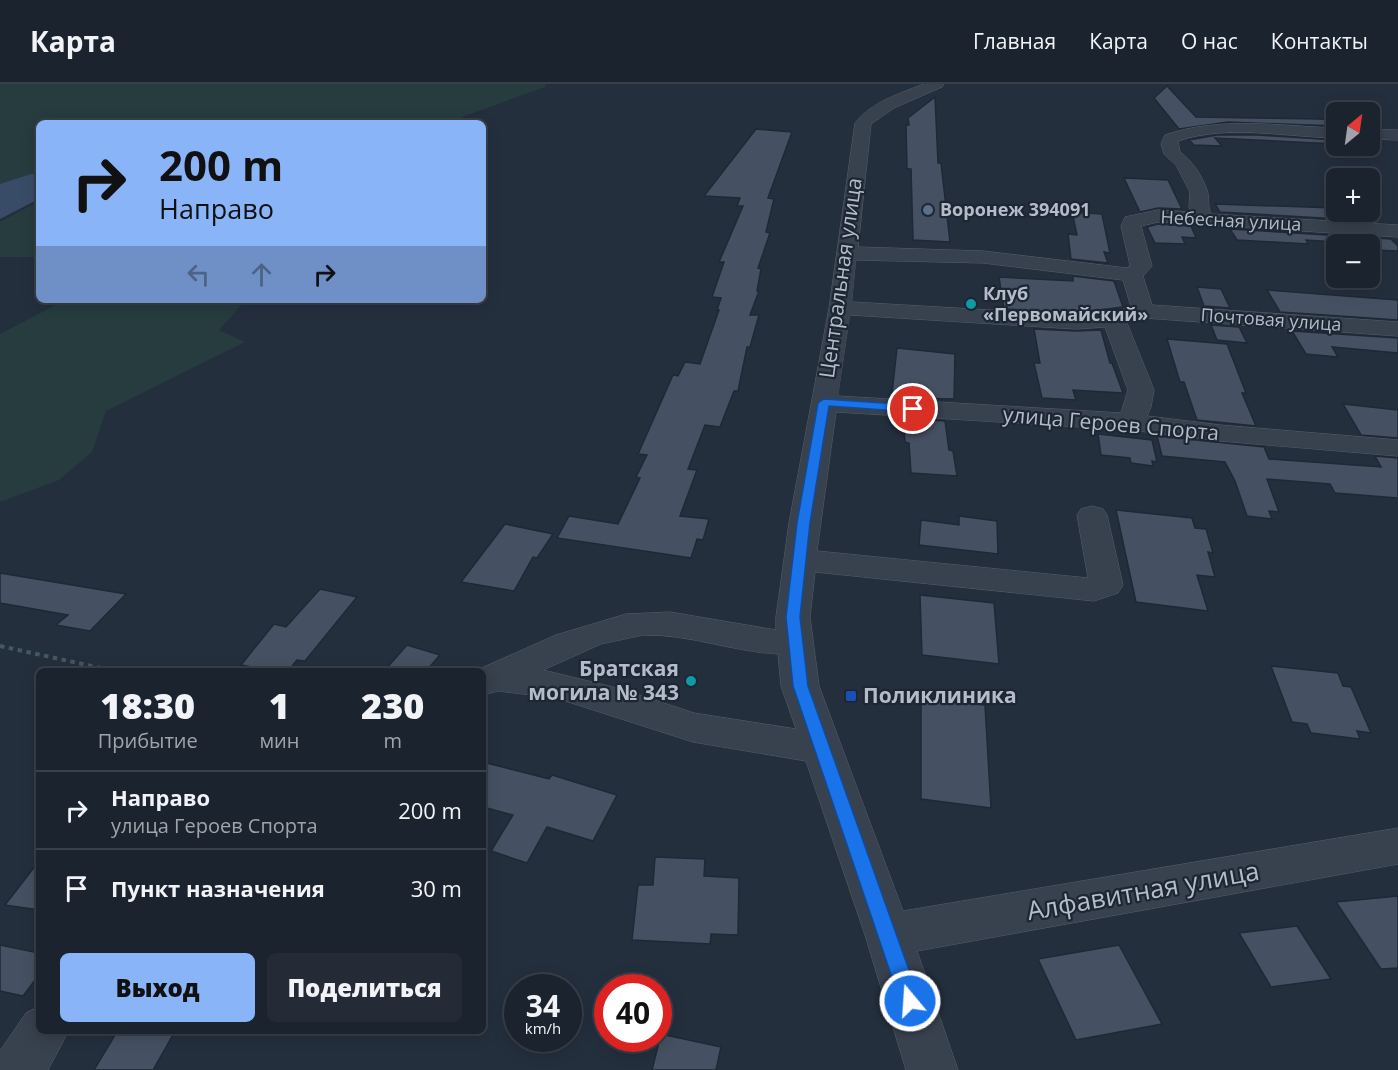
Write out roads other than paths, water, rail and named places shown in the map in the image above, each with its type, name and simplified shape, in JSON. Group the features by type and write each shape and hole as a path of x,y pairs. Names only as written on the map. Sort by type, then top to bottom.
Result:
{"street":[{"name":"Центральная улица","path":"932,1070 888,935 820,748 800,686 793,617 840,308 863,123 872,114 888,105 937,84"},
{"path":"1205,220 1198,207 1199,192 1183,162 1172,154 1169,144 1171,138 1210,129 1326,133"},
{"path":"1380,134 1398,135"},
{"name":"Небесная улица","path":"1132,274 1141,266 1131,226 1137,219 1158,216 1398,231"},
{"path":"846,253 982,257 1132,274 1143,311"},
{"name":"Почтовая улица","path":"840,308 1054,321 1114,319 1143,311 1398,328"},
{"path":"1114,319 1141,390 1138,408 1130,422"},
{"name":"улица Героев Спорта","path":"824,403 1130,422 1220,434 1398,448"},
{"path":"800,560 1094,590 1106,585 1092,515"},
{"path":"490,680 532,659 603,632 644,623 675,624 753,640 795,643"},
{"path":"490,680 556,685 621,703 693,727 820,748"},
{"name":"Алфавитная улица","path":"888,935 1398,846"},
{"path":"18,1070 41,1034"}],"water":[{"path":"36,174 36,201 0,219 0,184"}],"place":[{"name":"Воронеж 394091","path":"928,210"},
{"name":"Клуб «Первомайский»","path":"971,304"},
{"name":"Братская могила № 343","path":"691,681"},
{"name":"Поликлиника","path":"851,696"}]}
